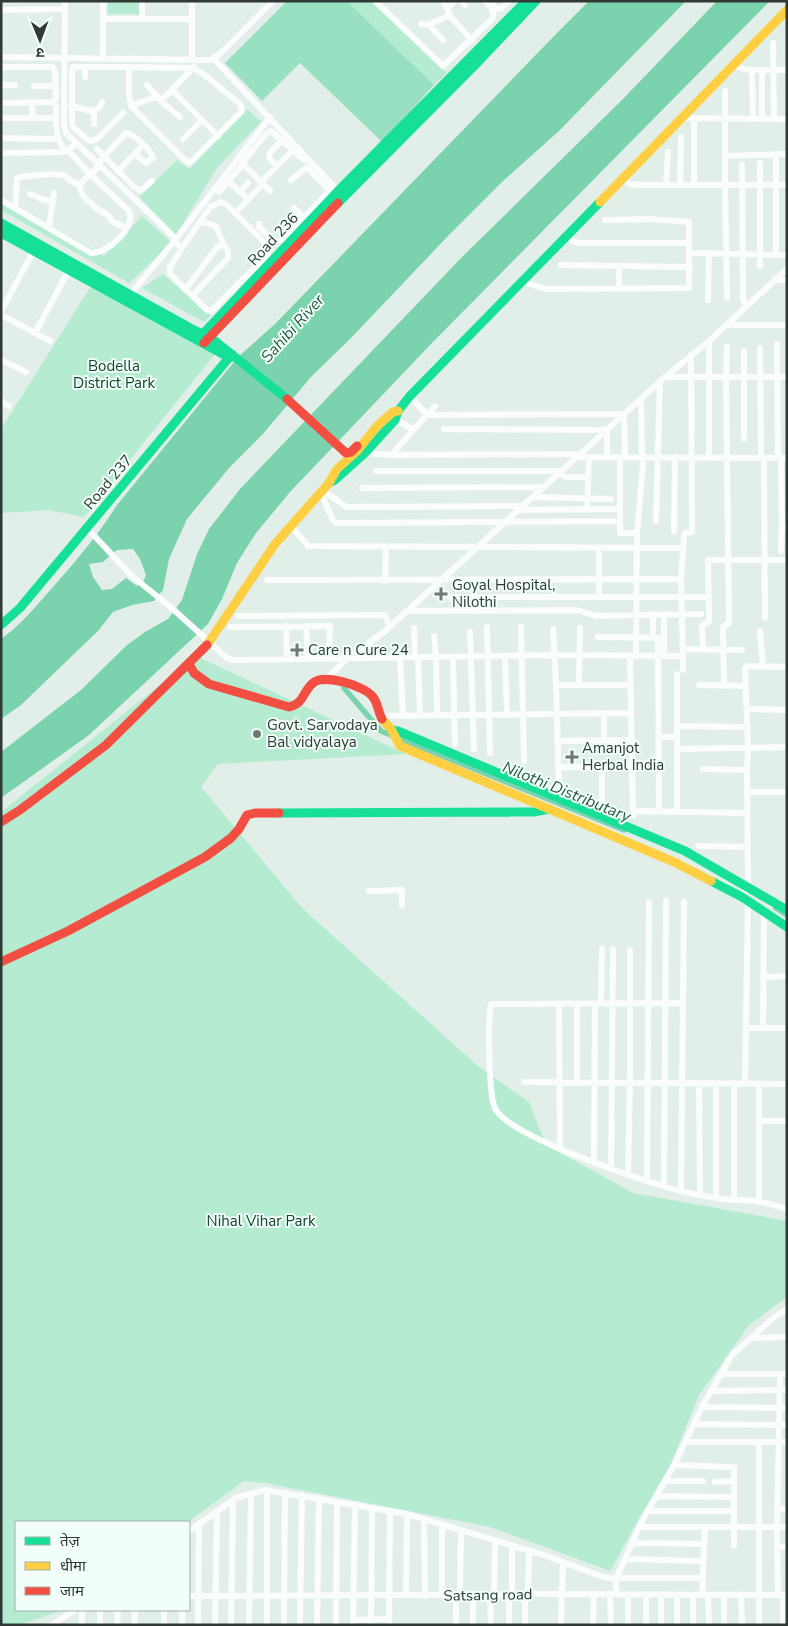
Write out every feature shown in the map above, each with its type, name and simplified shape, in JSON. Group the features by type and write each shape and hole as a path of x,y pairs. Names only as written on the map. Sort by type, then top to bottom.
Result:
{"street":[{"path":"26,1 26,10"},
{"path":"65,1 65,58 69,107 74,127 88,140 92,141 98,138 123,113"},
{"path":"103,1 103,58"},
{"path":"142,1 142,19"},
{"path":"192,1 192,60"},
{"path":"1,57 130,58 200,61 214,59 273,1"},
{"path":"375,1 442,66 472,40 492,19 494,16 489,1"},
{"path":"455,1 445,4 450,15 472,40"},
{"path":"489,1 496,8 500,9 510,1"},
{"name":"Road 236","path":"203,338 334,190 526,1"},
{"path":"259,224 259,227 274,241 279,242 283,240 334,190 477,63 536,1"},
{"path":"1,10 65,9"},
{"path":"365,453 410,396 787,10"},
{"path":"421,24 429,25 450,15"},
{"path":"103,19 192,19"},
{"path":"429,25 443,40"},
{"path":"773,43 774,118"},
{"path":"120,58 125,67 131,106 190,163 242,113 242,108 240,104 206,76 193,68 125,67 72,68 69,107 64,130 182,248"},
{"path":"125,67 130,58"},
{"path":"214,59 270,117 334,190"},
{"path":"131,106 149,98 160,99 172,90 200,61"},
{"path":"732,65 752,70 787,70"},
{"path":"1,67 53,67 55,72 56,99 52,102 1,103"},
{"path":"85,67 85,77"},
{"path":"752,70 753,118"},
{"path":"762,70 762,118"},
{"path":"1,85 15,85"},
{"path":"147,85 180,117"},
{"path":"34,86 55,86"},
{"path":"172,90 218,136"},
{"path":"725,91 727,298"},
{"path":"69,107 91,111 99,108 102,102"},
{"path":"32,106 33,118"},
{"path":"1,200 91,253 96,253 110,247 127,228 131,220 129,211 58,140 56,106"},
{"path":"94,110 94,124"},
{"path":"219,192 270,117"},
{"path":"1,118 56,118"},
{"path":"681,118 787,119"},
{"path":"694,118 694,185"},
{"path":"183,139 202,120"},
{"path":"128,297 268,132 275,133 304,160"},
{"path":"79,185 126,133 132,134 153,156 148,163 135,154"},
{"path":"680,185 681,136"},
{"path":"1,138 58,140"},
{"path":"16,149 17,139"},
{"path":"277,166 268,154 282,140"},
{"path":"1,153 58,152 77,144"},
{"path":"118,171 143,145"},
{"path":"97,150 139,190 152,181"},
{"path":"239,209 293,150"},
{"path":"666,185 668,152"},
{"path":"776,154 776,255"},
{"path":"725,156 787,154"},
{"path":"241,162 270,191"},
{"path":"760,164 760,266"},
{"path":"742,165 743,298 746,307"},
{"path":"291,180 307,167 334,190"},
{"path":"15,208 17,178 50,174 66,176 70,182 79,185 84,196 98,209 108,215 113,222 127,228"},
{"path":"621,178 634,185 787,186"},
{"path":"228,181 248,199"},
{"path":"240,192 248,183"},
{"path":"30,194 44,200 54,197 49,227"},
{"path":"221,202 226,204 268,246 268,253 211,311 207,310 170,274 170,267 200,221 210,207 221,202"},
{"path":"294,208 304,218"},
{"path":"523,282 542,289 688,289 690,285 688,221 649,219 605,220"},
{"path":"192,296 228,258 228,250 216,226 200,221"},
{"path":"1,223 128,297"},
{"path":"1,233 69,270 192,329 232,357 349,457"},
{"path":"567,236 578,243 689,242"},
{"path":"185,290 218,246 224,245"},
{"path":"690,253 787,255"},
{"path":"708,300 709,253"},
{"path":"32,256 1,313 50,341"},
{"path":"561,265 690,267"},
{"path":"618,266 619,289"},
{"path":"35,333 69,270"},
{"path":"189,664 194,673 209,684 293,707 315,681 328,677 348,658 390,627 624,414 709,341 787,270"},
{"path":"775,280 787,280"},
{"path":"727,325 787,325"},
{"path":"709,341 710,458"},
{"path":"777,344 784,528 781,551"},
{"path":"724,685 724,626 729,621 730,560 726,458 727,347"},
{"path":"760,348 759,377 765,618"},
{"path":"744,351 744,439"},
{"path":"677,812 677,726 683,652 681,579 685,533 692,532 692,355"},
{"name":"Road 237","path":"1,625 20,608 232,357"},
{"path":"1,360 26,372"},
{"path":"662,380 692,377 787,377"},
{"path":"656,521 662,380"},
{"path":"410,396 428,415 624,414"},
{"path":"641,399 643,464 637,532 636,637 630,685 633,814 658,812 747,813"},
{"path":"1,401 9,406"},
{"path":"391,454 435,406"},
{"path":"624,414 620,533 637,532"},
{"path":"394,415 413,429"},
{"path":"1,822 20,810 106,745 161,689 189,664 268,554 329,483 336,480 351,452 394,415"},
{"path":"444,429 607,430"},
{"path":"607,430 607,457"},
{"path":"349,457 365,453 622,458 782,458"},
{"path":"587,510 588,457"},
{"path":"674,531 675,457"},
{"path":"376,471 561,471"},
{"path":"561,471 565,477 588,478"},
{"path":"362,488 544,487"},
{"path":"322,491 346,507 620,509"},
{"path":"322,491 336,523 620,521"},
{"path":"532,497 611,499"},
{"path":"291,526 308,546 683,548"},
{"path":"87,528 132,576 174,610 227,658 234,660 554,655 661,656 703,649 742,650"},
{"path":"385,581 386,547"},
{"path":"599,548 599,596"},
{"path":"703,649 702,626 709,621 708,560 787,560"},
{"path":"267,580 681,579"},
{"path":"450,597 709,597"},
{"path":"407,611 578,610 596,616 701,614"},
{"path":"653,614 661,656 658,812"},
{"path":"658,638 664,614"},
{"path":"238,616 385,615 390,627"},
{"path":"286,626 287,659"},
{"path":"306,626 308,659"},
{"path":"230,627 330,626 329,658"},
{"path":"487,627 490,753"},
{"path":"521,627 524,761"},
{"path":"414,628 420,716"},
{"path":"579,684 580,628"},
{"path":"553,629 559,788"},
{"path":"760,631 763,667"},
{"path":"470,632 474,749"},
{"path":"434,636 437,715"},
{"path":"598,637 658,638"},
{"path":"400,657 403,716"},
{"path":"453,657 455,744"},
{"path":"506,657 507,714"},
{"path":"745,1084 748,847 746,667 787,667"},
{"path":"328,677 368,692 376,701 380,716 400,746 787,910"},
{"path":"556,684 630,685"},
{"path":"698,685 746,686"},
{"path":"747,710 787,710"},
{"path":"380,716 630,713"},
{"path":"604,714 604,740"},
{"path":"677,726 748,728"},
{"path":"393,734 398,731 685,851 746,893 764,911 787,927"},
{"path":"658,737 677,737"},
{"path":"557,741 631,740"},
{"path":"677,749 787,747"},
{"path":"558,767 632,768"},
{"path":"602,768 602,802"},
{"path":"703,769 747,770"},
{"path":"748,792 787,792"},
{"path":"1,962 68,931 205,857 231,838 247,815 255,813 534,812 549,809"},
{"path":"698,846 748,847"},
{"path":"369,890 402,890 402,905"},
{"path":"647,1180 649,902"},
{"path":"664,1186 666,902"},
{"path":"681,1190 684,902"},
{"path":"762,1028 764,911"},
{"path":"594,1161 594,1083 602,949"},
{"path":"610,1168 613,949"},
{"path":"628,1174 630,950"},
{"path":"763,976 787,976"},
{"path":"683,1003 491,1004 490,1061 494,1109 518,1129 610,1168 681,1190 716,1198 759,1202 787,1209"},
{"path":"559,1004 560,1148"},
{"path":"577,1004 577,1083"},
{"path":"746,1028 787,1028"},
{"path":"524,1082 787,1084"},
{"path":"699,1084 700,1194"},
{"path":"716,1084 716,1198"},
{"path":"734,1084 734,1200"},
{"path":"759,1084 759,1202"},
{"path":"759,1121 787,1121"},
{"path":"611,1625 616,1578 702,1407 732,1355 787,1308"},
{"path":"752,1338 787,1337"},
{"path":"722,1374 784,1374 779,1408 777,1509 777,1547 783,1625"},
{"path":"712,1391 783,1390"},
{"path":"702,1407 787,1408"},
{"path":"694,1424 787,1425"},
{"path":"686,1442 787,1442"},
{"path":"759,1442 759,1625"},
{"path":"674,1465 734,1467 734,1546"},
{"path":"665,1481 703,1481"},
{"path":"715,1482 734,1481"},
{"path":"267,1490 267,1625"},
{"path":"190,1530 233,1500 267,1490 407,1514 529,1551 603,1577 703,1578"},
{"path":"284,1625 285,1493"},
{"path":"250,1625 251,1494"},
{"path":"300,1625 302,1495"},
{"path":"657,1496 734,1497"},
{"path":"317,1625 319,1498"},
{"path":"231,1625 233,1500"},
{"path":"336,1625 337,1502"},
{"path":"355,1505 353,1622 389,1622 390,1511"},
{"path":"371,1622 372,1508"},
{"path":"777,1509 787,1509"},
{"path":"215,1625 217,1511"},
{"path":"649,1511 734,1511"},
{"path":"406,1596 407,1514"},
{"path":"424,1520 425,1596"},
{"path":"198,1625 199,1524"},
{"path":"442,1525 442,1595"},
{"path":"641,1526 787,1527"},
{"path":"705,1527 703,1578 709,1625"},
{"path":"456,1625 461,1530"},
{"path":"490,1625 495,1541"},
{"path":"633,1543 704,1544"},
{"path":"508,1625 512,1546"},
{"path":"777,1547 787,1547"},
{"path":"525,1625 529,1551"},
{"path":"625,1559 703,1561"},
{"path":"561,1625 563,1562"},
{"path":"594,1594 594,1625"},
{"path":"628,1594 628,1625"},
{"path":"473,1595 473,1625"},
{"path":"646,1595 646,1625"},
{"path":"661,1595 661,1625"},
{"path":"677,1595 677,1625"},
{"path":"692,1595 693,1625"},
{"path":"724,1595 724,1625"},
{"path":"741,1595 742,1625"},
{"name":"Satsang road","path":"190,1596 782,1595"},
{"path":"52,1625 74,1611"},
{"path":"82,1611 82,1625"},
{"path":"100,1611 100,1625"},
{"path":"117,1625 118,1611"},
{"path":"134,1625 135,1611"},
{"path":"164,1611 164,1625"},
{"path":"182,1611 182,1625"},
{"path":"66,1616 66,1625"}],"green space":[{"path":"108,1 139,1 139,14 108,14"},
{"path":"347,1 374,1 447,73 434,85"},
{"path":"247,109 261,122 217,168 176,235 139,197 177,160 189,169"},
{"path":"1,198 104,256 142,216 172,243 129,283 1,210"},
{"path":"163,274 211,315 204,322 142,288"},
{"name":"Bodella District Park","path":"91,286 215,354 84,517 48,510 1,513 1,429"},
{"name":"Nihal Vihar Park","path":"196,656 406,754 218,764 201,787 303,909 479,1067 529,1102 546,1145 633,1193 787,1221 787,1297 749,1325 699,1395 670,1466 610,1571 490,1527 265,1483 244,1481 189,1521 15,1521 15,1611 59,1611 20,1625 1,1625 1,812"}],"shaded area":[{"path":"287,1 347,1 434,85 382,142 300,63 262,101 225,63"}],"water":[{"name":"Sahibi River","path":"589,1 686,1 559,131 504,180 448,236 351,338 311,377 262,435 229,468 187,519 169,559 163,590 154,601 132,605 113,612 98,631 21,705 1,719 1,639 24,619 74,563 117,505 238,357 276,323","holes":["133,549 140,559 146,575 144,580 137,586 126,578 112,589 102,590 93,577 89,564 103,562 117,550"]},
{"path":"717,1 770,1 431,344 290,492 256,533 237,563 222,599 208,624 89,735 1,798 1,752 81,690 127,645 168,619 182,600 197,554 209,529 240,489 462,257 622,100"}],"waterway":[{"name":"Nilothi Distributary","path":"344,688 381,731 624,830"},
{"name":"Nilothi Distributary","path":"776,908 787,915"}],"traffic: fast":[{"path":"197,340 338,191 526,1"},
{"path":"338,203 536,1"},
{"path":"329,483 335,480 365,453 395,420 398,411 410,396 600,202"},
{"path":"1,223 192,329 210,337 287,399"},
{"path":"1,233 230,358"},
{"path":"1,625 20,608 232,354"},
{"path":"392,730 685,851 787,910"},
{"path":"279,813 534,812 549,809"},
{"path":"711,881 742,897 787,927"}],"traffic: slow":[{"path":"600,202 787,10"},
{"path":"207,645 275,544 329,483 337,469 357,451 377,426 393,412 398,411"},
{"path":"382,719 391,729 400,746 674,862 711,881"}],"traffic: jam":[{"path":"204,343 338,203"},
{"path":"287,399 346,453 351,452 357,446"},
{"path":"1,822 20,810 106,745 207,645"},
{"path":"189,664 194,673 209,684 289,707 298,703 309,686 318,680 326,679 344,682 369,693 376,702 382,719"},
{"path":"1,962 68,931 205,857 231,838 247,815 279,813"}],"place":[{"name":"Goyal Hospital, Nilothi","path":"441,594"},
{"name":"Care n Cure 24","path":"297,650"},
{"name":"Govt. Sarvodaya Bal vidyalaya","path":"257,734"},
{"name":"Amanjot Herbal India","path":"572,757"}]}
